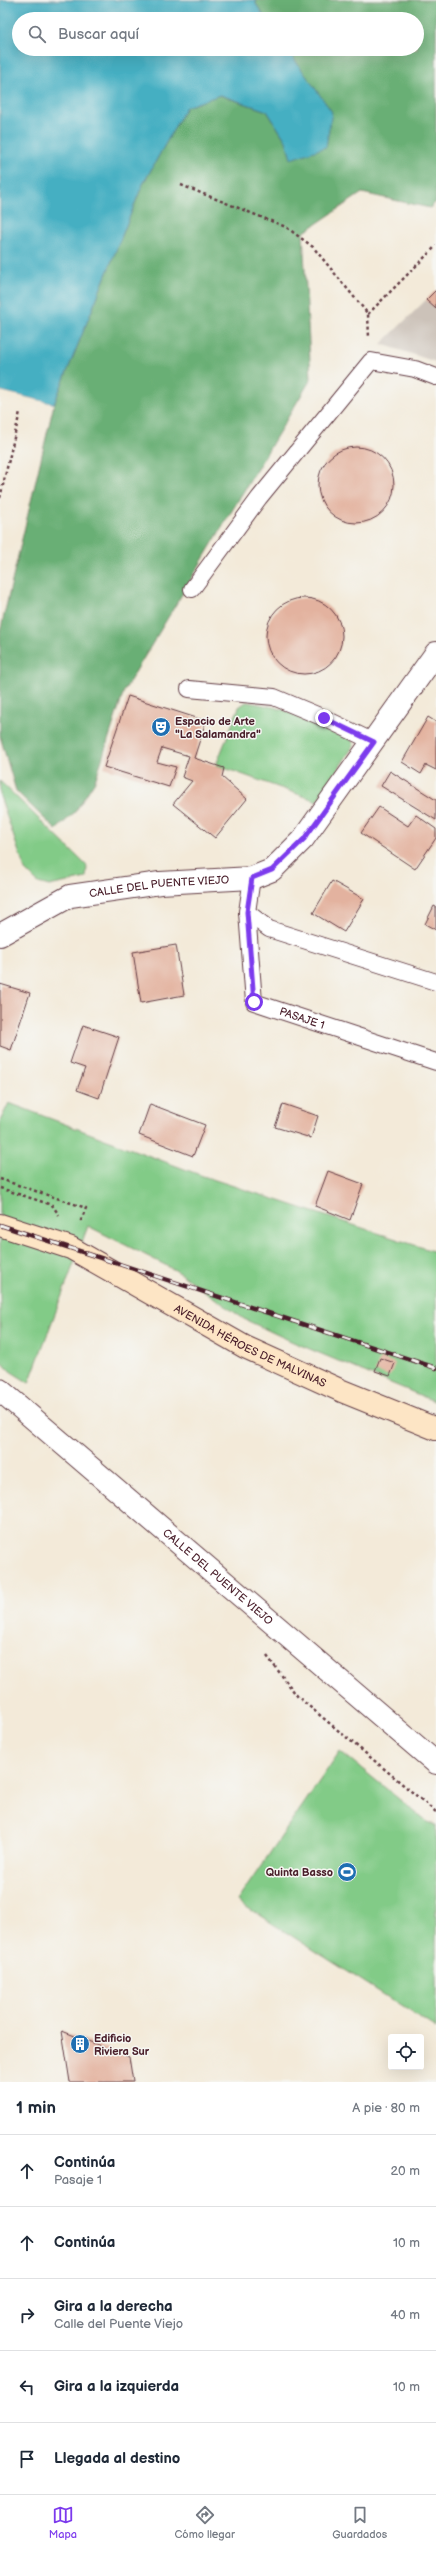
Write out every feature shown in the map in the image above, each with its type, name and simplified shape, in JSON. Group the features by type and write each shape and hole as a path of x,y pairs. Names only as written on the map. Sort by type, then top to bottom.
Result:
{"main road":[{"name":"AVENIDA HÉROES DE MALVINAS","path":"0,1225 71,1248 245,1347 342,1391 436,1429"}],"street":[{"name":"CALLE DEL PUENTE VIEJO","path":"0,935 70,896 160,883 252,878 272,870 304,839 436,653"},
{"name":"CALLE DEL PUENTE VIEJO","path":"0,1390 436,1763"}],"lane":[{"path":"192,589 259,498 371,361 415,369 436,377"},
{"path":"189,689 274,697 324,718 374,742"},
{"path":"252,878 247,912 269,929 436,982"},
{"name":"PASAJE 1","path":"247,912 254,1002 436,1062"}],"path":[{"path":"181,185 286,227 314,247 368,314 371,361"},
{"path":"368,314 436,246"},
{"path":"0,498 20,412"},
{"path":"0,1179 86,1208 79,1227"},
{"path":"0,1188 52,1205 64,1221"},
{"path":"265,1654 298,1697 436,1812"}],"shaded area":[{"path":"436,290 436,362 381,344 426,300"}],"green space":[{"path":"256,0 436,0 436,202 430,208 362,193 303,233 311,379 124,691 95,781 75,812 56,830 16,791 0,736 0,632 54,404 142,186 186,107 219,95 267,111 286,141 299,66 292,56 424,56 424,12 261,12 256,4"},
{"path":"246,702 287,711 326,726 351,739 354,745 317,801 216,765 239,707"},
{"path":"0,781 87,866 86,878 49,886 38,883 25,870 0,796"},
{"path":"9,1103 203,1176 436,1252 436,1402 293,1342 244,1319 175,1270 88,1226 29,1383 10,1371 0,1360 0,1121"},
{"name":"Quinta Basso","path":"340,1751 426,1821 436,1826 436,2028 237,1901"}],"water":[{"path":"0,0 256,0 256,4 261,12 12,12 12,56 292,56 332,112 326,147 291,159 286,141 267,111 220,95 186,107 142,186 54,404 0,391"}],"pier":[{"path":"0,391 54,404 54,406 0,393"}],"building":[{"path":"436,290 436,309 426,300"},
{"path":"349,447 363,447 377,453 388,464 394,478 394,492 391,500 383,512 377,517 363,523 349,523 335,517 324,506 318,492 318,478 324,464 335,453"},
{"path":"297,598 311,598 325,604 336,615 342,629 342,643 339,651 331,663 325,668 311,674 297,674 283,668 272,657 266,643 266,629 272,615 283,604"},
{"path":"128,696 206,721 194,758 224,768 222,777 247,799 215,838 173,804 192,781 182,777 189,756 162,748 157,762 176,767 169,787 104,767"},
{"path":"428,717 436,722 436,770 426,765 421,774 402,762"},
{"path":"390,771 436,800 436,820 381,786"},
{"path":"379,807 408,826 416,815 436,829 436,838 415,869 361,833"},
{"path":"332,881 364,899 344,932 313,913"},
{"path":"434,906 436,907 436,930 425,924"},
{"path":"176,945 184,995 141,1003 133,952"},
{"path":"0,984 30,993 11,1050 0,1046"},
{"path":"83,1025 119,1037 99,1098 77,1090 85,1068 70,1063"},
{"path":"150,1104 205,1125 193,1156 139,1135"},
{"path":"283,1104 318,1116 311,1138 275,1127"},
{"path":"328,1171 363,1184 350,1220 315,1206"},
{"path":"380,1358 395,1363 390,1376 375,1371"},
{"name":"Edificio Riviera Sur","path":"62,2031 129,2057 133,2082 70,2082"}],"railway":[{"path":"0,1225 436,1368"}],"place":[{"name":"Espacio de Arte \"La Salamandra\"","path":"161,727"},
{"name":"Quinta Basso","path":"347,1872"},
{"name":"Edificio Riviera Sur","path":"80,2044"}],"route":[{"path":"254,1002 247,912 252,878 272,870 304,839 374,742 324,718"}]}
